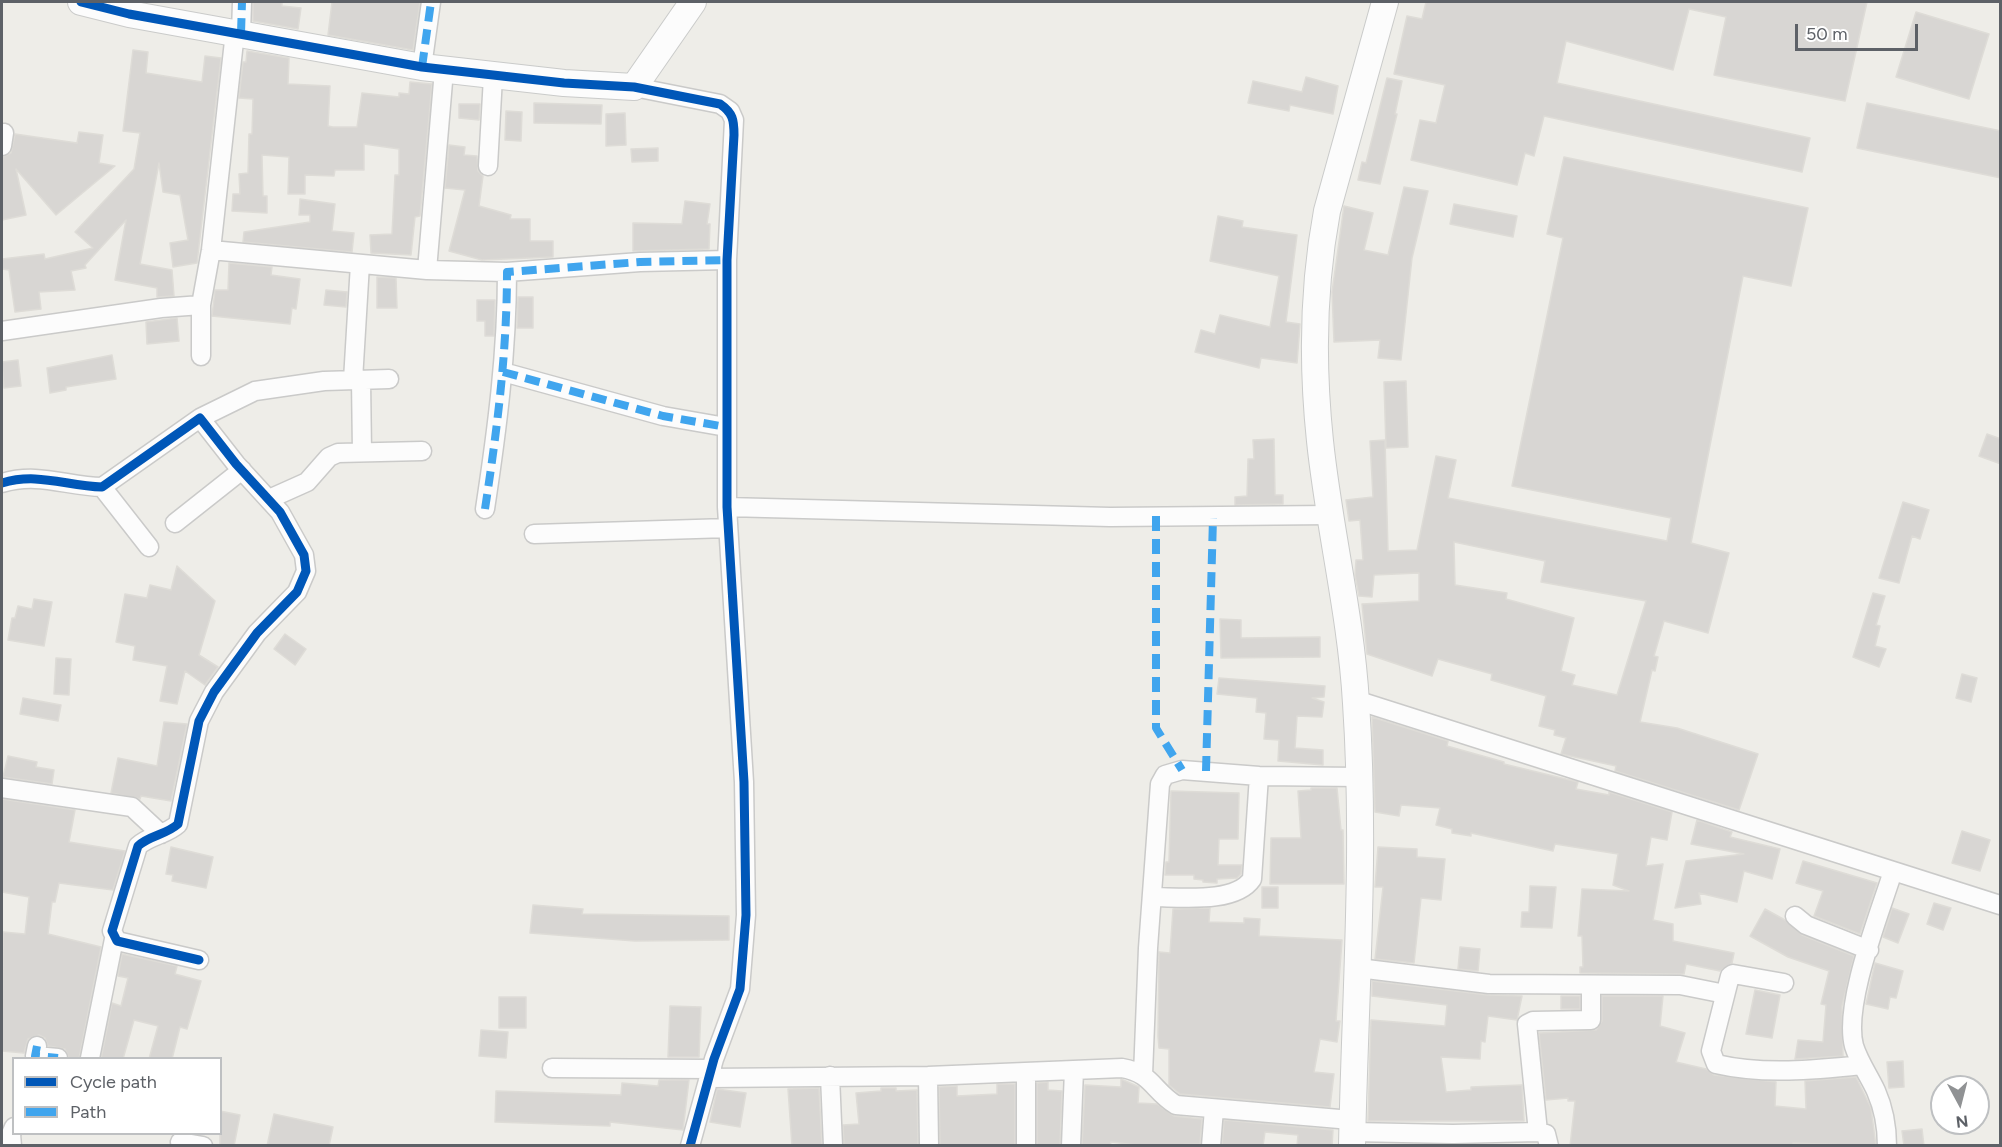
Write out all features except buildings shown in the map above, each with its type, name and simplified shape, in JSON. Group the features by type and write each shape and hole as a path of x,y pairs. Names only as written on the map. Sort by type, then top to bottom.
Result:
{"main road":[{"path":"81,2 129,14 433,69 493,77 634,87 693,2"},
{"path":"1352,1133 1361,906 1360,777 1356,700 1320,441 1316,361 1317,285 1321,242 1341,156 1385,2"}],"street":[{"path":"201,356 201,305 211,250 242,2"},
{"path":"427,270 433,69 431,2"},
{"path":"488,166 493,77"},
{"path":"634,87 720,104 730,111 734,120 727,260 727,507 744,782 746,915 740,989 711,1073 690,1146"},
{"path":"211,250 427,270 507,272 640,262 727,260"},
{"path":"360,264 357,380 362,452"},
{"path":"485,509 500,416 507,334 507,272"},
{"path":"2,331 161,308 201,305"},
{"path":"503,372 663,416 726,427"},
{"path":"102,487 200,418 255,391 324,381 389,379"},
{"path":"90,1057 114,939 112,931 138,846 145,840 170,832 178,824 199,721 214,692 257,633 297,592 306,571 304,555 280,512 200,418"},
{"path":"269,499 307,482 329,457 338,453 422,451"},
{"path":"175,523 242,470"},
{"path":"2,483 15,479 56,479 102,487 149,548"},
{"path":"727,507 1110,517 1331,515"},
{"path":"534,534 728,528"},
{"path":"1356,700 2001,905"},
{"path":"1143,1075 1160,784 1165,776 1182,770 1259,776 1360,777"},
{"path":"1152,897 1228,895 1245,889 1252,879 1259,776"},
{"path":"2,788 132,807 161,834"},
{"path":"1887,1146 1882,1105 1853,1044 1852,1018 1869,950 1893,871"},
{"path":"1795,916 1806,925 1869,950"},
{"path":"114,939 199,960"},
{"path":"1358,968 1489,984 1680,986 1725,994"},
{"path":"1784,982 1733,974 1728,979 1711,1052 1716,1064 1747,1070 1825,1069 1862,1065"},
{"path":"552,1068 830,1076 928,1076 1122,1068 1143,1075 1163,1097 1176,1105 1214,1109 1352,1133 1453,1140 1544,1139 1527,1024 1533,1021 1592,1020 1591,985"},
{"path":"36,1046 35,1056 43,1057"},
{"path":"1071,1146 1074,1070"},
{"path":"1026,1072 1026,1146"},
{"path":"830,1076 833,1146"},
{"path":"928,1076 929,1146"},
{"path":"1211,1146 1214,1109"},
{"path":"180,1140 203,1146"}],"marked path":[{"path":"241,33 242,2"},
{"path":"422,67 431,2"},
{"path":"485,509 500,391 507,272 640,262 727,260"},
{"path":"503,372 663,416 726,427"},
{"path":"1156,516 1156,728 1182,770"},
{"path":"1206,771 1213,518"},
{"path":"37,1046 35,1056 46,1057"}],"cycle path":[{"path":"81,2 129,14 422,67 564,83 634,87 720,104 730,114 734,135 727,260 727,507 744,782 746,915 740,989 714,1059 690,1146"},
{"path":"2,483 40,479 102,487 200,418 236,464 280,512 304,555 306,571 297,592 257,633 214,692 199,721 178,824 138,846 112,931 117,941 199,960"}]}
